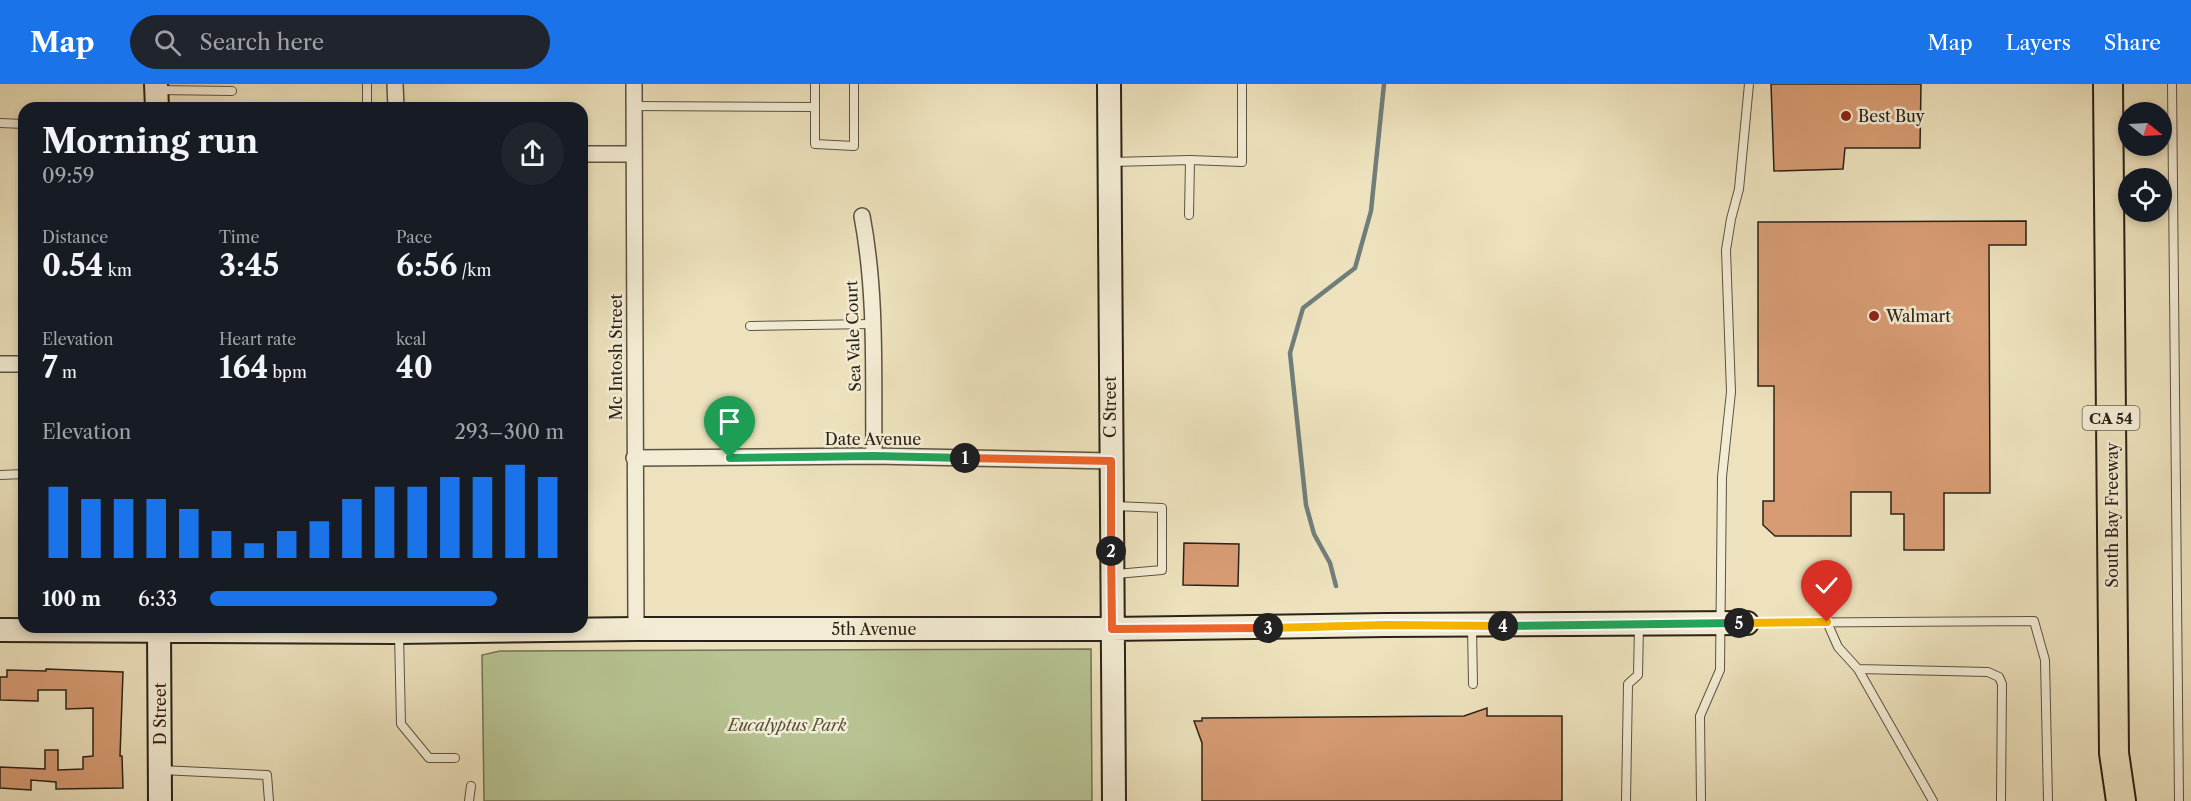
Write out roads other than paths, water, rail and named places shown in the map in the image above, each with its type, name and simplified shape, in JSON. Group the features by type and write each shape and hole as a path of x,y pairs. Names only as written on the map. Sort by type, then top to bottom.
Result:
{"highway":[{"name":"South Bay Freeway","path":"2108,84 2114,753 2121,801"},
{"path":"2114,753 2114,801"}],"street":[{"path":"395,84 396,102"},
{"name":"Mc Intosh Street","path":"634,84 636,629"},
{"name":"C Street","path":"1109,84 1114,801"},
{"path":"588,154 634,154"},
{"name":"Sea Vale Court","path":"862,216 869,252 874,456"},
{"path":"0,364 18,364"},
{"name":"Date Avenue","path":"634,458 874,456 1111,461"},
{"name":"5th Avenue","path":"588,629 1112,629 1747,623"},
{"name":"5th Avenue","path":"0,630 18,630"},
{"name":"D Street","path":"159,633 160,801"}],"lane":[{"path":"367,84 367,102"},
{"path":"815,84 815,144 854,146 854,84"},
{"path":"1110,162 1190,160 1242,162 1242,84"},
{"path":"1701,801 1700,716 1720,670 1722,477 1731,392 1726,250 1739,189 1749,84"},
{"path":"2172,84 2180,801"},
{"path":"156,94 232,91"},
{"path":"634,106 815,107"},
{"path":"0,123 18,124"},
{"path":"1189,215 1190,160"},
{"path":"750,326 872,324"},
{"path":"0,475 18,474"},
{"path":"1111,506 1162,508 1162,570 1111,574"},
{"path":"1747,623 2034,621 2045,660 2048,801"},
{"path":"1827,622 1838,647 1858,669 1933,801"},
{"path":"1626,801 1628,684 1638,675 1639,624"},
{"path":"1472,626 1473,684"},
{"path":"396,633 401,724 429,758 455,758"},
{"path":"1858,669 1988,672 1999,677 2002,684 2001,801"},
{"path":"160,770 267,775 269,801"},
{"path":"469,801 471,786"}],"waterway":[{"path":"1336,586 1330,563 1314,534 1306,505 1290,353 1303,308 1355,268 1371,211 1384,84"}],"place":[{"name":"Best Buy","path":"1846,116"},
{"name":"Walmart","path":"1874,316"}],"park label":[{"name":"Eucalyptus Park","path":"787,725"}]}
